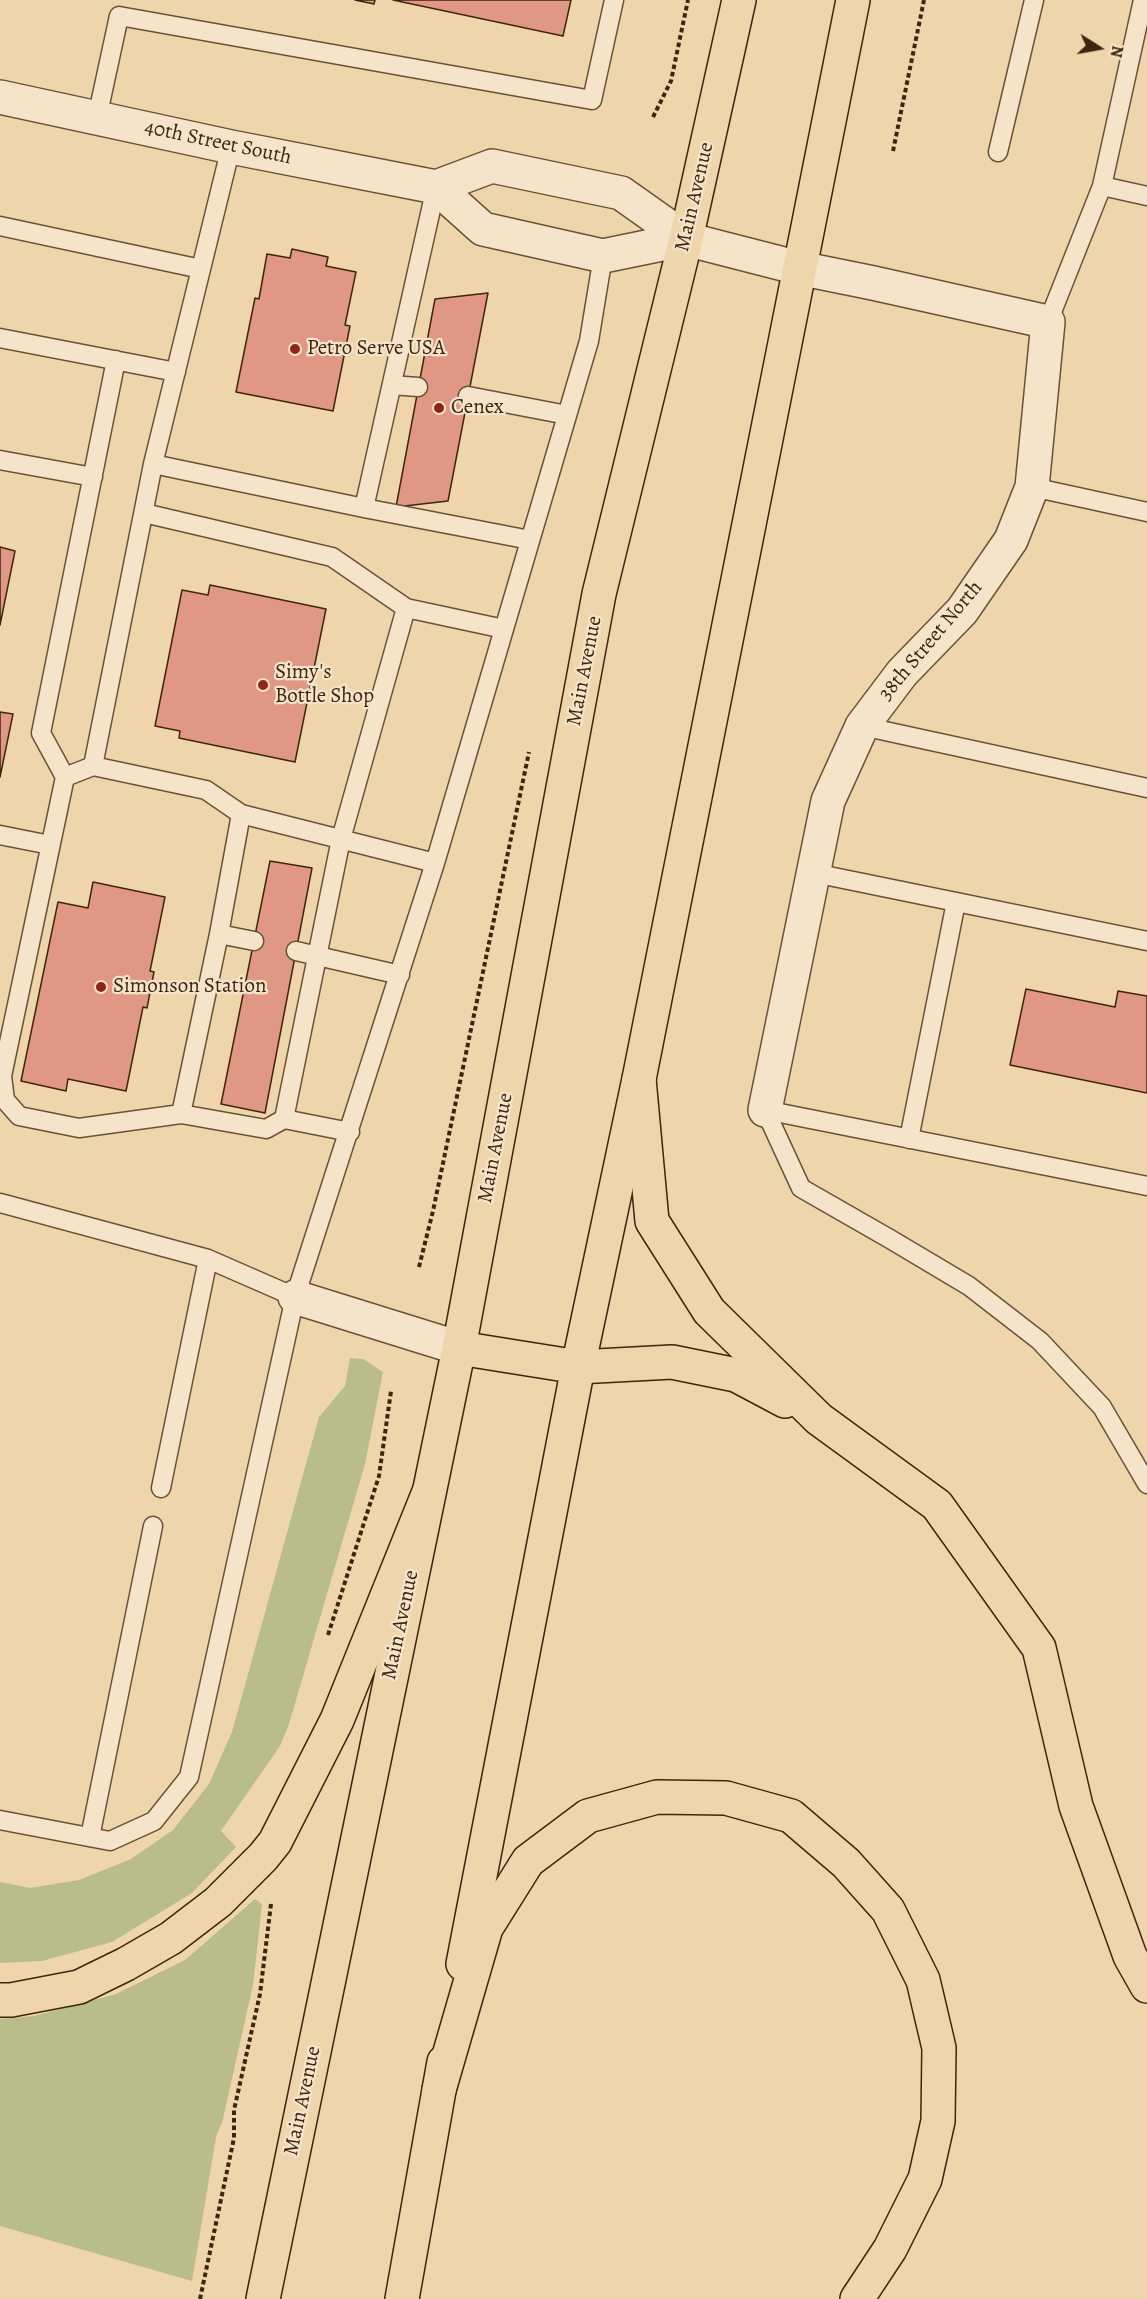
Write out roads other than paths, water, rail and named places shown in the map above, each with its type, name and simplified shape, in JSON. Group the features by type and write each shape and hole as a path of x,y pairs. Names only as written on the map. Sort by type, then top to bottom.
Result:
{"main road":[{"name":"Main Avenue","path":"263,2299 459,1348 599,594 686,239 739,0"},
{"path":"402,2299 439,2090 578,1367 639,1079 853,0"},
{"path":"639,1079 652,1221 709,1311 819,1419"},
{"path":"459,1348 578,1367 672,1362 736,1375 819,1419 937,1505 1039,1648 1076,1806 1130,1956 1147,1986"},
{"path":"0,2000 79,1987 126,1964 171,1938 209,1909 263,1857 275,1842 337,1719 429,1492"},
{"path":"439,2090 486,1928 528,1861 588,1816 657,1797 726,1798 791,1816 846,1863 888,1911 923,1980 939,2048 938,2121 925,2179 890,2248 857,2299"}],"street":[{"name":"40th Street South","path":"0,97 231,147 436,187"},
{"path":"686,239 603,256 483,229 436,187 492,166 621,193 686,239 799,268 1048,322"},
{"name":"38th Street North","path":"765,1110 828,801 862,726 902,673 962,610 1011,540 1032,487 1048,322"},
{"path":"295,1297 459,1348"}],"lane":[{"path":"98,118 119,16 591,100 614,0"},
{"path":"998,152 1034,0"},
{"path":"1048,322 1102,186 1143,0"},
{"path":"93,766 153,464 231,147"},
{"path":"1102,186 1147,196"},
{"path":"364,508 436,187"},
{"path":"0,226 201,269"},
{"path":"0,1820 110,1841 154,1821 189,1777 295,1297 400,975 504,629 589,341 603,256"},
{"path":"0,338 176,372"},
{"path":"116,360 41,733 64,777 1,1076 5,1100 19,1116 79,1128 181,1114 266,1129 284,1119 350,1132"},
{"path":"392,385 418,387"},
{"path":"468,396 567,415"},
{"path":"0,460 93,477"},
{"path":"153,464 530,540"},
{"path":"1032,487 1147,512"},
{"path":"144,513 332,557 406,609 504,629"},
{"path":"284,1119 341,839 406,609"},
{"path":"862,726 1147,788"},
{"path":"64,777 93,766 206,790 242,814 435,862"},
{"path":"181,1114 242,814"},
{"path":"0,835 50,844"},
{"path":"814,873 1147,941"},
{"path":"909,1139 956,902"},
{"path":"219,934 254,941"},
{"path":"296,951 400,975"},
{"path":"765,1110 1147,1186"},
{"path":"765,1110 801,1188 969,1286 1040,1341 1102,1407 1147,1484"},
{"path":"0,1203 208,1259 295,1297"},
{"path":"161,1488 208,1259"},
{"path":"90,1837 153,1526"}],"place":[{"name":"Petro Serve USA","path":"295,349"},
{"name":"Cenex","path":"439,408"},
{"name":"Simy's Bottle Shop","path":"263,685"},
{"name":"Simonson Station","path":"101,987"}]}
